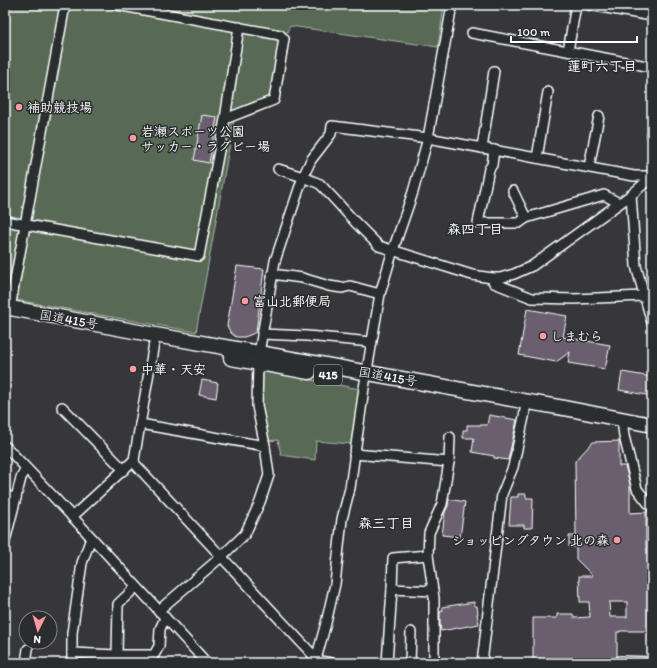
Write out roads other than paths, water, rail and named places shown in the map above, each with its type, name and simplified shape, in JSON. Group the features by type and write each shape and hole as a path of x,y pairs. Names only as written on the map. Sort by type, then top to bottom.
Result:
{"highway":[{"name":"国道415号","path":"7,311 154,343 258,358 526,406 564,408 652,434"},
{"name":"国道415号","path":"7,311 155,335 258,358"},
{"name":"国道415号","path":"622,424 652,425"}],"street":[{"path":"7,311 65,5"},
{"path":"117,5 280,35 284,39 274,100 225,119"},
{"path":"314,662 326,623 335,584 342,519 350,488 371,342 380,294 413,192 428,138 452,5"},
{"path":"568,51 576,5"},
{"path":"590,5 652,16"},
{"path":"5,221 199,256 225,119 239,27"},
{"path":"472,33 652,67"},
{"path":"482,148 494,71"},
{"path":"537,158 548,92"},
{"path":"589,167 599,116"},
{"path":"158,611 221,557 245,534 260,502 269,475 257,406 258,358 272,274 303,177 310,160 331,134 332,126 428,138 634,176 652,177"},
{"path":"494,150 492,165 489,169 478,223 519,223 526,218 604,195 619,203"},
{"path":"278,169 320,184 356,223 380,246 472,276 492,278 500,278 514,274 532,266 631,195 652,177"},
{"path":"513,191 526,218"},
{"path":"631,195 636,266 648,294 652,322"},
{"path":"272,274 302,278 329,286 342,288 350,286 380,294"},
{"path":"492,278 494,283 532,298 574,299 648,294"},
{"path":"262,334 306,336 371,342"},
{"path":"154,343 134,460 135,464 313,655 314,662"},
{"path":"482,663 502,494 513,467 526,406"},
{"path":"62,407 124,470"},
{"path":"140,424 265,446"},
{"path":"622,424 637,489 652,508"},
{"path":"434,663 434,598 428,555 428,533 442,504 449,462 450,437"},
{"path":"5,446 72,516 207,663"},
{"path":"354,454 449,462"},
{"path":"72,516 134,460"},
{"path":"5,541 21,478 26,468"},
{"path":"5,496 16,498"},
{"path":"72,663 72,633 82,563 91,538"},
{"path":"387,663 393,558 428,555"},
{"path":"117,655 118,604 136,587"},
{"path":"392,589 433,591"},
{"path":"72,653 154,656 159,646 160,629 165,618"},
{"path":"410,663 411,632"},
{"path":"26,663 28,650"},
{"path":"314,662 331,663"},
{"path":"620,662 652,662"}],"place":[{"name":"補助競技場","path":"19,107"},
{"name":"岩瀬スポーツ公園 サッカー・ラグビー場","path":"133,138"},
{"name":"富山北郵便局","path":"245,301"},
{"name":"しまむら","path":"543,336"},
{"name":"中華・天安","path":"133,369"},
{"name":"ショッピングタウン 北の森","path":"617,540"}],"district":[{"name":"蓮町六丁目","path":"602,66"},
{"name":"森四丁目","path":"475,229"},
{"name":"森三丁目","path":"386,523"}]}
